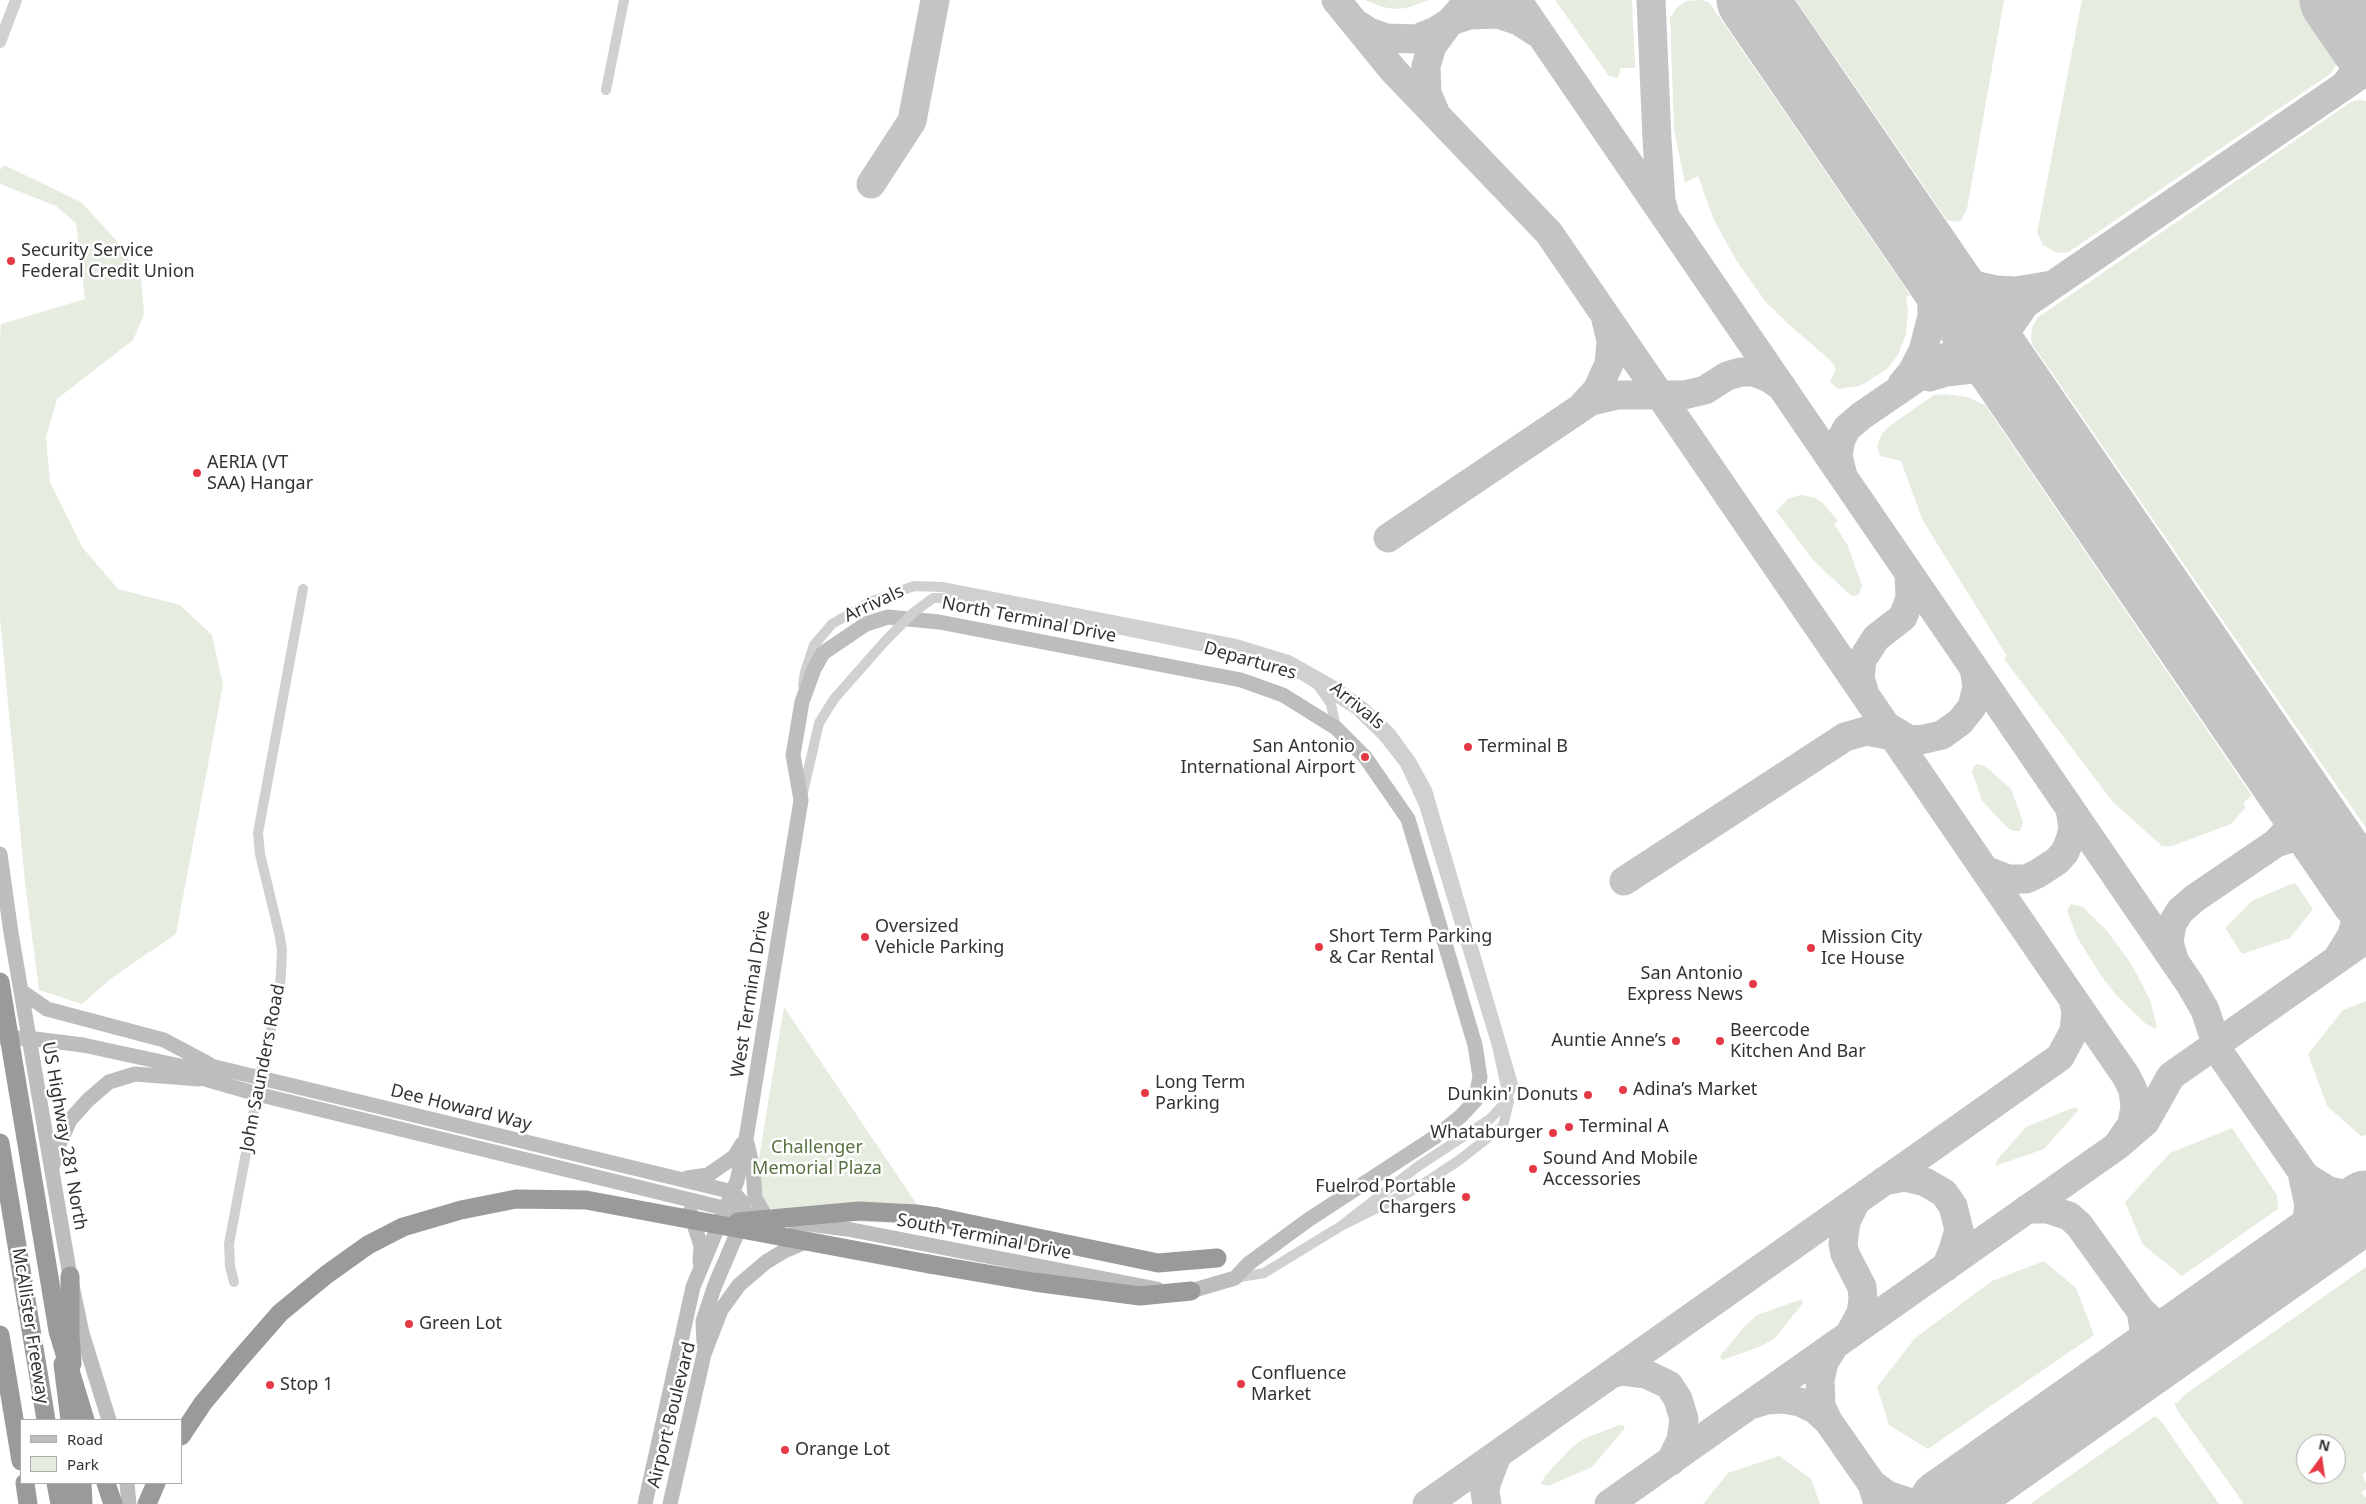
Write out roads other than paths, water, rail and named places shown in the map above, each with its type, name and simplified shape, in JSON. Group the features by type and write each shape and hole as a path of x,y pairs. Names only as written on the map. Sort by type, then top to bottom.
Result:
{"highway":[{"path":"0,982 58,1331 70,1419"},
{"name":"McAllister Freeway","path":"0,1143 46,1419"},
{"path":"182,1435 214,1389 280,1313 326,1275 368,1245 403,1227 461,1210 494,1203 553,1198 586,1200 1034,1282 1140,1296 1191,1291"},
{"path":"709,1223 859,1211 916,1214 1158,1263 1218,1258"},
{"path":"70,1276 70,1336 77,1419"},
{"path":"58,1331 85,1419"},
{"name":"McAllister Freeway","path":"0,1335 20,1451"},
{"path":"0,1394 20,1454"},
{"path":"25,1484 28,1504"},
{"path":"56,1484 60,1504"},
{"path":"69,1504 72,1484"},
{"path":"82,1484 83,1504"},
{"path":"106,1484 113,1504"},
{"path":"147,1504 156,1484"}],"main road":[{"name":"North Terminal Drive","path":"802,800 793,755 802,702 814,669 823,653 866,624 888,616 939,622 1241,680 1283,695 1336,728 1365,757 1389,789 1408,819 1412,829 1474,1045 1479,1072 1478,1089 1475,1101 1470,1107 1435,1137 1308,1220 1248,1264 1235,1278"},
{"name":"West Terminal Drive","path":"732,1192 746,1139 802,800"},
{"name":"US Highway 281 North","path":"0,854 20,991 70,1276 82,1333 109,1419"},
{"path":"20,991 47,1009 164,1040 215,1067"},
{"name":"Dee Howard Way","path":"0,1037 83,1045 180,1066 215,1067 732,1192"},
{"name":"Dee Howard Way","path":"180,1066 205,1080 257,1094 725,1210"},
{"path":"51,1174 58,1147 70,1120 88,1100 109,1082 135,1074 205,1080"},
{"path":"679,1179 708,1175 734,1157 746,1139"},
{"path":"746,1139 753,1169 757,1204 767,1218"},
{"path":"568,1171 595,1169 645,1178 650,1172"},
{"path":"704,1354 703,1321 715,1285 745,1215 742,1202 732,1192"},
{"name":"Airport Boulevard","path":"645,1504 693,1287 732,1192"},
{"path":"672,1197 688,1210 695,1226 701,1246 699,1272"},
{"name":"South Terminal Drive","path":"725,1210 745,1215 847,1229 1143,1287 1191,1291 1235,1278"},
{"name":"Airport Boulevard","path":"670,1504 704,1354 721,1310 739,1285 784,1251 810,1239 847,1229"},
{"path":"127,1484 130,1504"}],"street":[{"path":"0,42 16,0"},
{"path":"606,90 624,0"},
{"name":"Arrivals","path":"802,702 805,672 814,645 832,624 870,602 914,586 942,586 1236,644 1289,660 1335,686 1365,708 1390,732 1411,761 1427,790 1513,1084 1504,1104 1490,1119 1417,1167 1373,1199 1341,1226"},
{"name":"John Saunders Road","path":"234,1282 230,1266 229,1244 260,1078 280,990 282,951 276,914 260,854 258,833 303,589"},
{"name":"Departures","path":"802,800 819,723 834,699 913,613 933,598 966,598 1244,655 1302,675 1355,709 1383,736 1405,764 1424,805 1497,1046 1509,1101 1503,1126 1458,1161 1417,1188 1341,1226"},
{"path":"1289,660 1317,684 1331,704 1336,728"},
{"path":"458,1144 462,1127"},
{"path":"1235,1278 1264,1273 1341,1226"}],"place":[{"name":"Security Service Federal Credit Union","path":"11,261"},
{"name":"AERIA (VT SAA) Hangar","path":"197,473"},
{"name":"Terminal B","path":"1468,747"},
{"name":"San Antonio International Airport","path":"1365,757"},
{"name":"Oversized Vehicle Parking","path":"865,937"},
{"name":"Short Term Parking & Car Rental","path":"1319,947"},
{"name":"Mission City Ice House","path":"1811,948"},
{"name":"San Antonio Express News","path":"1753,984"},
{"name":"Auntie Anne’s","path":"1676,1041"},
{"name":"Beercode Kitchen And Bar","path":"1720,1041"},
{"name":"Adina’s Market","path":"1623,1090"},
{"name":"Long Term Parking","path":"1145,1093"},
{"name":"Dunkin' Donuts","path":"1588,1095"},
{"name":"Terminal A","path":"1569,1127"},
{"name":"Whataburger","path":"1553,1133"},
{"name":"Sound And Mobile Accessories","path":"1533,1169"},
{"name":"Fuelrod Portable Chargers","path":"1466,1197"},
{"name":"Green Lot","path":"409,1324"},
{"name":"Confluence Market","path":"1241,1384"},
{"name":"Stop 1","path":"270,1385"},
{"name":"Orange Lot","path":"785,1450"}],"park label":[{"name":"Challenger Memorial Plaza","path":"817,1158"}]}
